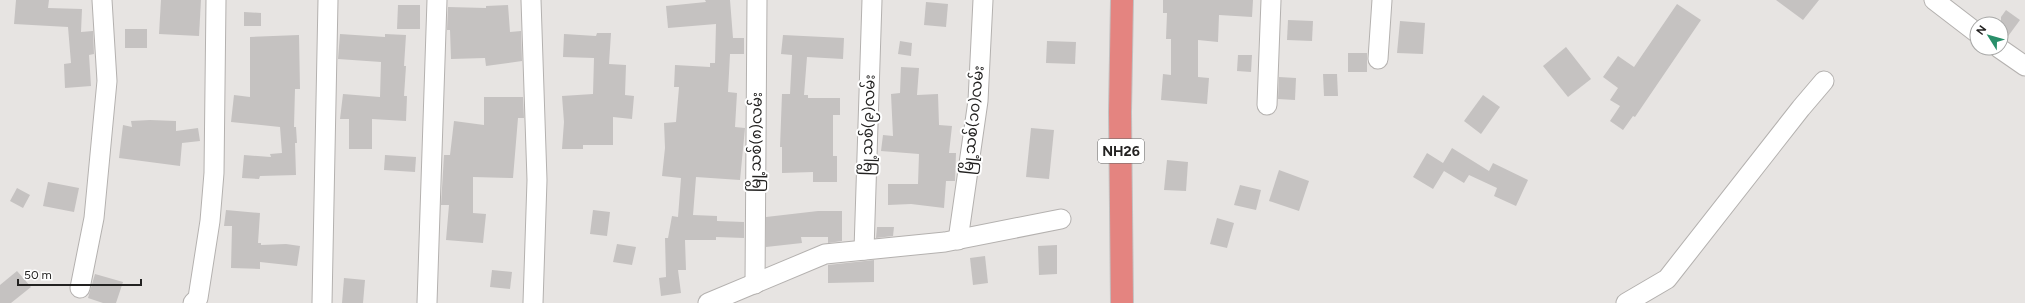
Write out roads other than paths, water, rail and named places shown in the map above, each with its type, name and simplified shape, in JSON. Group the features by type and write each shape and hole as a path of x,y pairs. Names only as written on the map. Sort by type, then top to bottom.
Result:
{"highway":[{"name":"NH26","path":"1122,0 1120,112 1122,303"}],"street":[{"path":"80,288 94,218 106,81 102,0"},
{"path":"198,301 210,221 214,173 216,0"},
{"path":"322,303 328,0"},
{"path":"427,303 437,0"},
{"path":"531,0 537,180 533,303"},
{"name":"မြို့သစ်(၈)လမ်း","path":"755,284 758,0"},
{"name":"မြို့သစ်(၉)လမ်း","path":"864,250 872,0"},
{"name":"မြို့သစ်(၁၀)လမ်း","path":"958,240 978,101 983,0"},
{"path":"1267,105 1271,0"},
{"path":"1378,59 1382,0"},
{"path":"1934,0 1969,27"},
{"path":"2009,55 2025,66"},
{"path":"1626,303 1667,279 1800,108 1824,81"},
{"path":"708,303 825,254 958,240 1061,219"}]}
